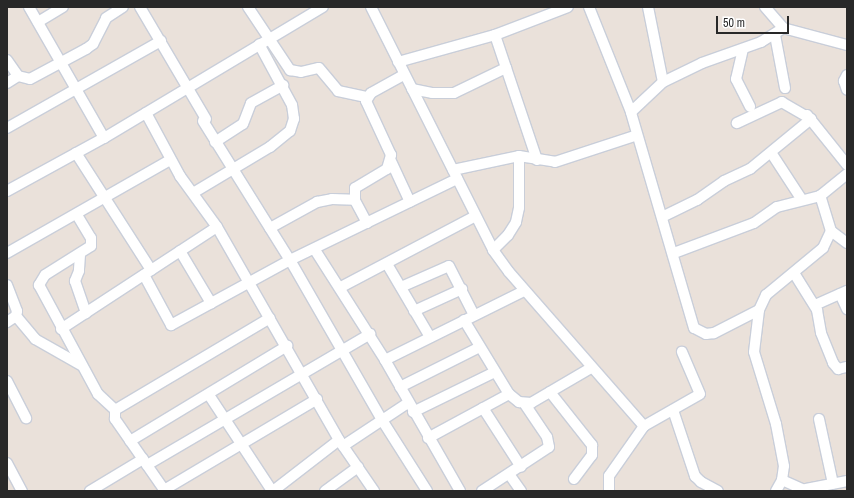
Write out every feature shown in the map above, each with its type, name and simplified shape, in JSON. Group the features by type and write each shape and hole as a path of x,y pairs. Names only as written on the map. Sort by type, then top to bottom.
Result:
{"street":[{"path":"29,7 104,138"},
{"path":"38,22 63,7"},
{"path":"7,60 18,76 30,79 93,44 101,24 124,7"},
{"path":"140,7 190,87 204,120 216,142 290,260 343,349 382,420 427,491"},
{"path":"248,7 290,70 301,72 319,68 338,91 367,96 404,75"},
{"path":"7,191 104,138 323,7"},
{"path":"371,7 455,174 474,217 493,250 524,290 591,368 644,426"},
{"path":"398,62 495,35 568,7"},
{"path":"589,7 631,112 637,135 664,216 685,300 694,328 699,332 714,333 759,310"},
{"path":"648,7 664,82"},
{"path":"765,7 779,31 785,88"},
{"path":"631,112 664,82 702,63 743,49 779,31 847,45"},
{"path":"495,35 537,160"},
{"path":"7,128 77,90 161,41"},
{"path":"193,193 270,147 290,131 293,112 283,85 259,44"},
{"path":"743,49 736,79 750,107"},
{"path":"412,88 432,93 454,93 506,68"},
{"path":"847,75 844,84 847,90"},
{"path":"7,83 18,76"},
{"path":"216,142 243,124 251,102 283,85"},
{"path":"367,96 366,107 388,145 391,161 410,202"},
{"path":"737,123 782,102 811,119"},
{"path":"796,104 811,119 847,165"},
{"path":"146,113 170,160 217,227 302,372 341,443 373,491"},
{"path":"664,216 697,200 724,181 750,169 772,154 811,119"},
{"path":"76,153 147,272 171,325 290,260 315,250 410,202 455,174 519,156 555,162 637,135"},
{"path":"772,154 802,200"},
{"path":"493,250 508,235 516,222 519,156"},
{"path":"7,254 170,160"},
{"path":"367,223 355,200 355,188 382,173 391,161"},
{"path":"674,253 754,223 777,207 820,196 847,174"},
{"path":"820,196 831,231 847,242"},
{"path":"270,228 317,202 332,199 355,200"},
{"path":"77,215 92,242 89,249 45,275 39,285 61,329 98,394 116,410"},
{"path":"341,287 474,217"},
{"path":"61,329 217,227"},
{"path":"776,491 782,480 784,466 776,424 754,352 759,310 766,295 823,248 831,231"},
{"path":"315,250 341,287 370,334 458,491"},
{"path":"180,251 211,303"},
{"path":"80,255 75,281 86,313"},
{"path":"387,264 430,337"},
{"path":"401,288 444,266 453,270 474,315"},
{"path":"794,273 815,305 832,360 838,369 847,368"},
{"path":"7,285 16,316 35,339 81,365"},
{"path":"414,311 462,289"},
{"path":"385,360 524,290"},
{"path":"815,305 843,292 847,309"},
{"path":"7,322 16,316"},
{"path":"116,410 270,318"},
{"path":"464,320 509,394 525,404 549,442 545,451 482,491"},
{"path":"90,491 224,418 370,334"},
{"path":"130,441 209,395 287,346"},
{"path":"400,388 480,347"},
{"path":"609,491 609,476 644,426 701,392 682,352"},
{"path":"525,404 550,392 591,368"},
{"path":"209,395 272,491 341,443 382,420 496,372"},
{"path":"7,381 26,418"},
{"path":"550,392 592,446 592,455 574,479"},
{"path":"428,438 509,394"},
{"path":"116,410 115,419 164,490 317,399"},
{"path":"482,408 520,466"},
{"path":"673,410 695,476 700,482 718,491"},
{"path":"820,419 833,484"},
{"path":"7,464 22,491"},
{"path":"325,491 358,467"},
{"path":"509,474 521,491"},
{"path":"782,480 806,490 847,482"}]}
